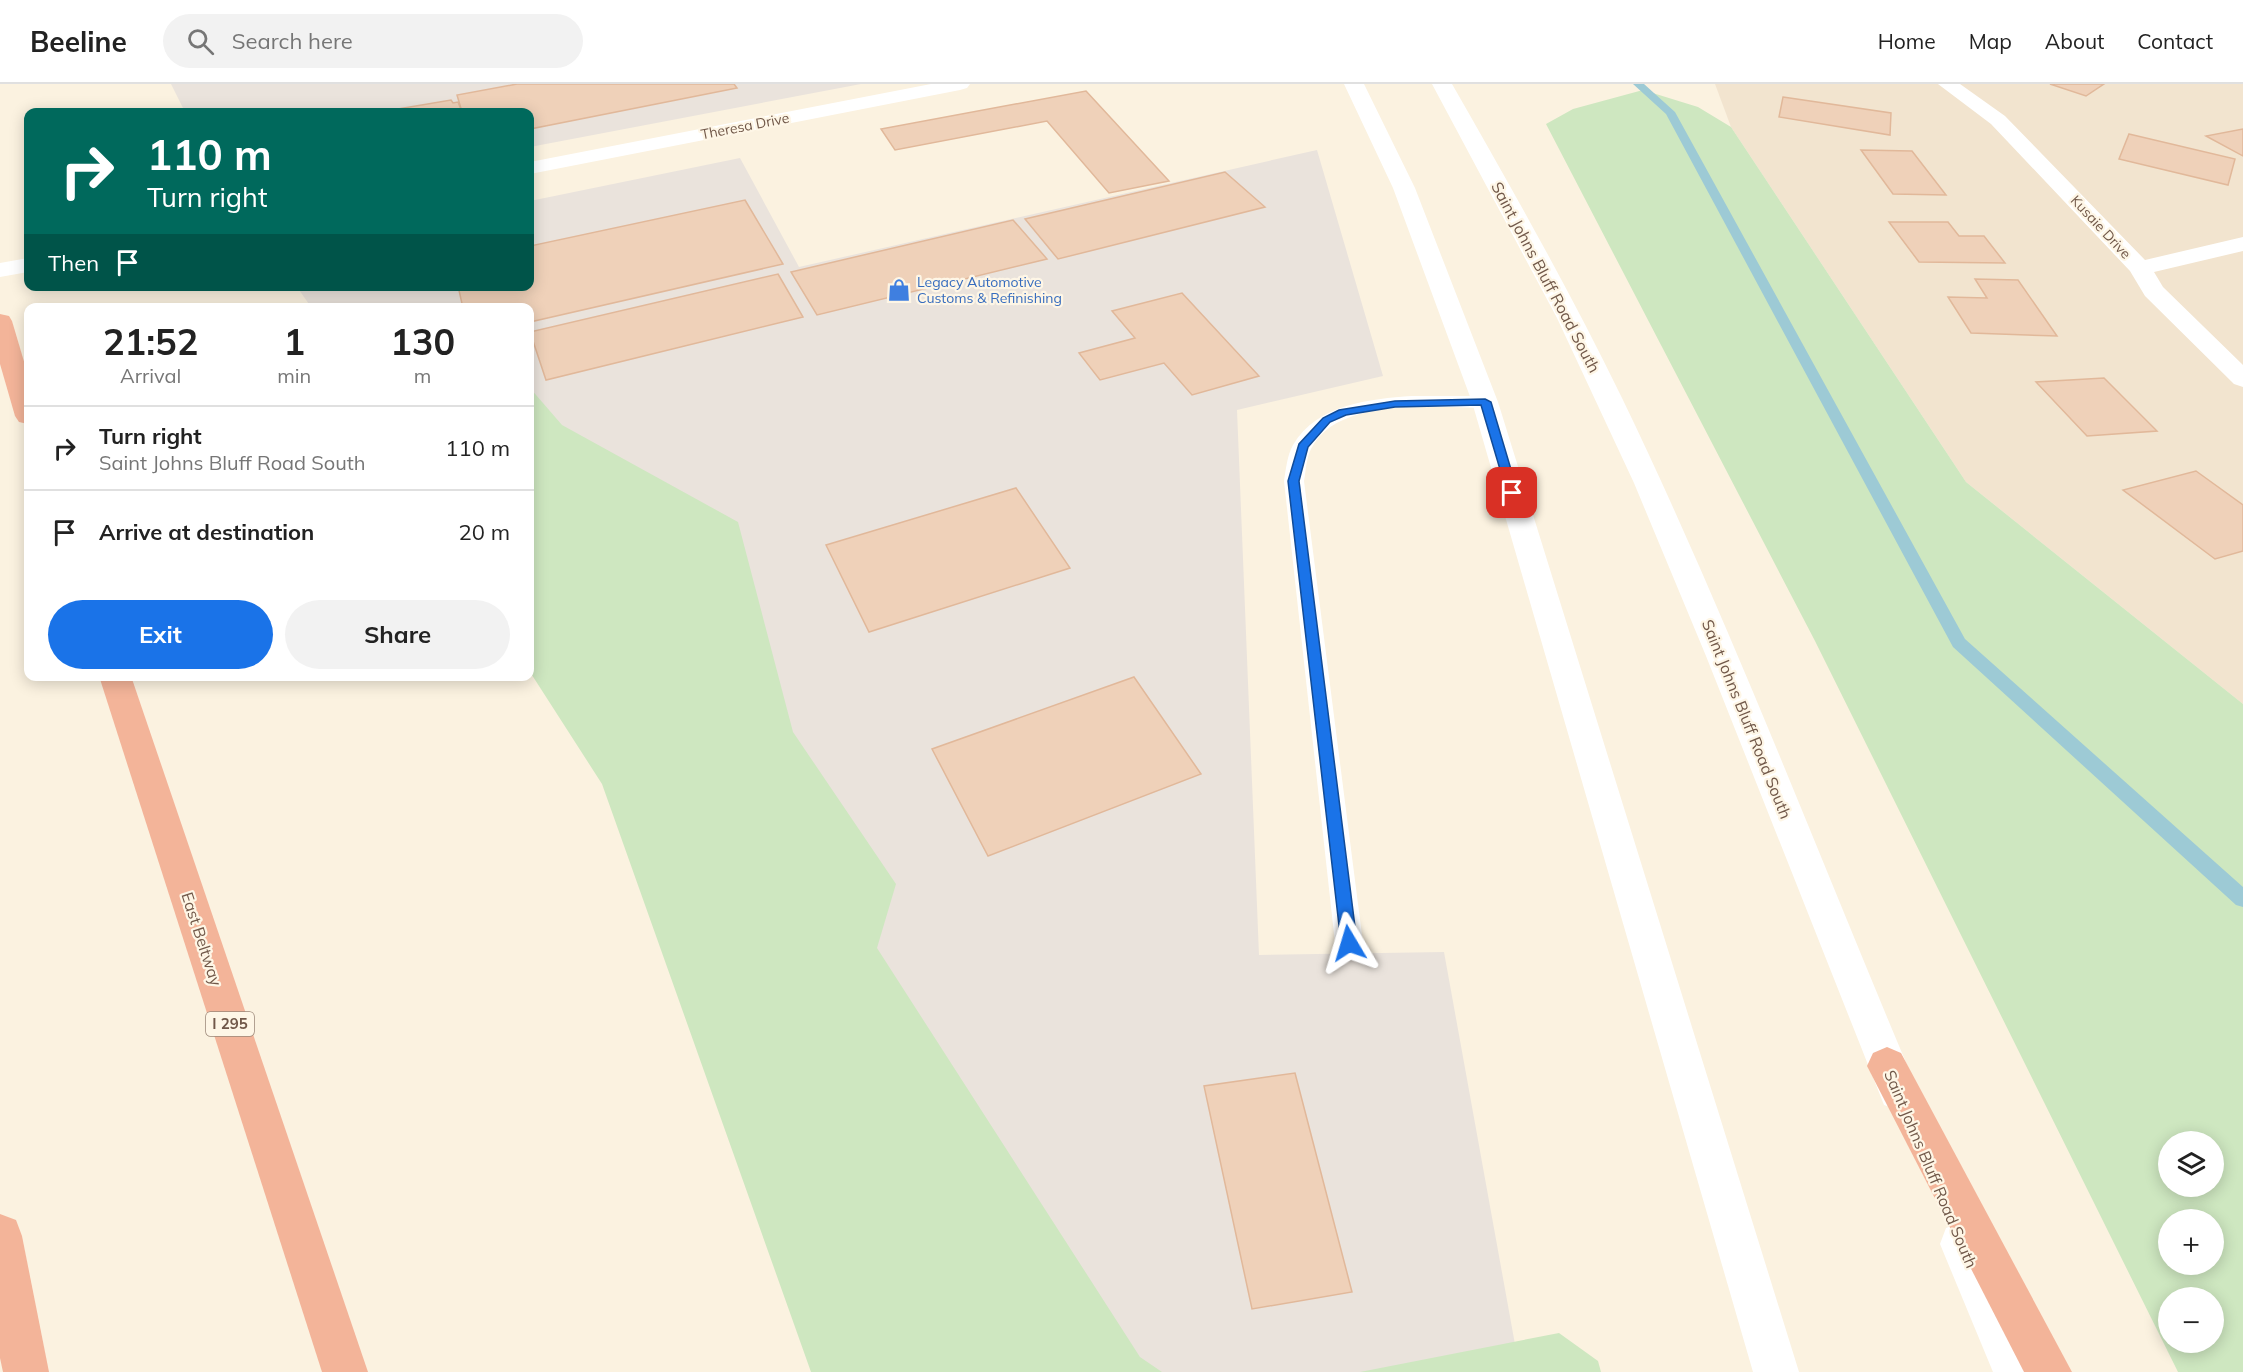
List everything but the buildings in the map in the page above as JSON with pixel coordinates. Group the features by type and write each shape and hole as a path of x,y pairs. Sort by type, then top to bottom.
{"highway":[{"path":"0,321 24,403"},
{"name":"East Beltway","path":"117,681 345,1372"},
{"path":"1887,1066 2049,1372"},
{"path":"0,1236 26,1372"}],"main road":[{"name":"Theresa Drive","path":"534,167 960,84"},
{"path":"1354,84 1404,188 1485,402 1776,1372"},
{"name":"Saint Johns Bluff Road South","path":"1442,84 1547,273 1609,398 1708,620 1887,1066 2016,1372"},
{"name":"Kusaie Drive","path":"1948,84 1998,120 2140,268 2153,291 2243,380"},
{"path":"2140,268 2243,244"},
{"path":"0,270 24,266"}],"lane":[{"path":"1349,943 1294,481 1298,461 1303,446 1313,433 1327,420 1343,412 1384,405 1485,402"}],"shaded area":[{"path":"171,84 861,84 534,146 534,108 183,108"},
{"path":"1715,84 2243,84 2243,704 1966,482 1731,127"},
{"path":"1317,150 1383,376 1237,410 1259,955 1444,952 1520,1372 1021,1372 534,641 534,303 308,303 300,291 534,291 534,200 740,158 799,267"}],"green space":[{"path":"1643,90 1698,107 1731,127 1966,482 2243,704 2243,1372 2178,1372 2169,1353 2224,1353 2224,1287 2158,1287 2158,1332 1815,641 1546,124 1573,109"},
{"path":"534,393 562,425 738,522 793,732 896,884 877,948 1140,1357 1162,1372 811,1372 602,784 534,678"},
{"path":"1559,1333 1598,1361 1601,1372 1360,1372"}],"waterway":[{"path":"1638,84 1670,112 1959,643 2243,899"}],"place":[{"name":"Legacy Automotive Customs & Refinishing","path":"899,290"}],"route":[{"path":"1349,943 1294,481 1303,446 1327,420 1343,412 1373,406 1416,402 1485,402 1512,493"}]}
